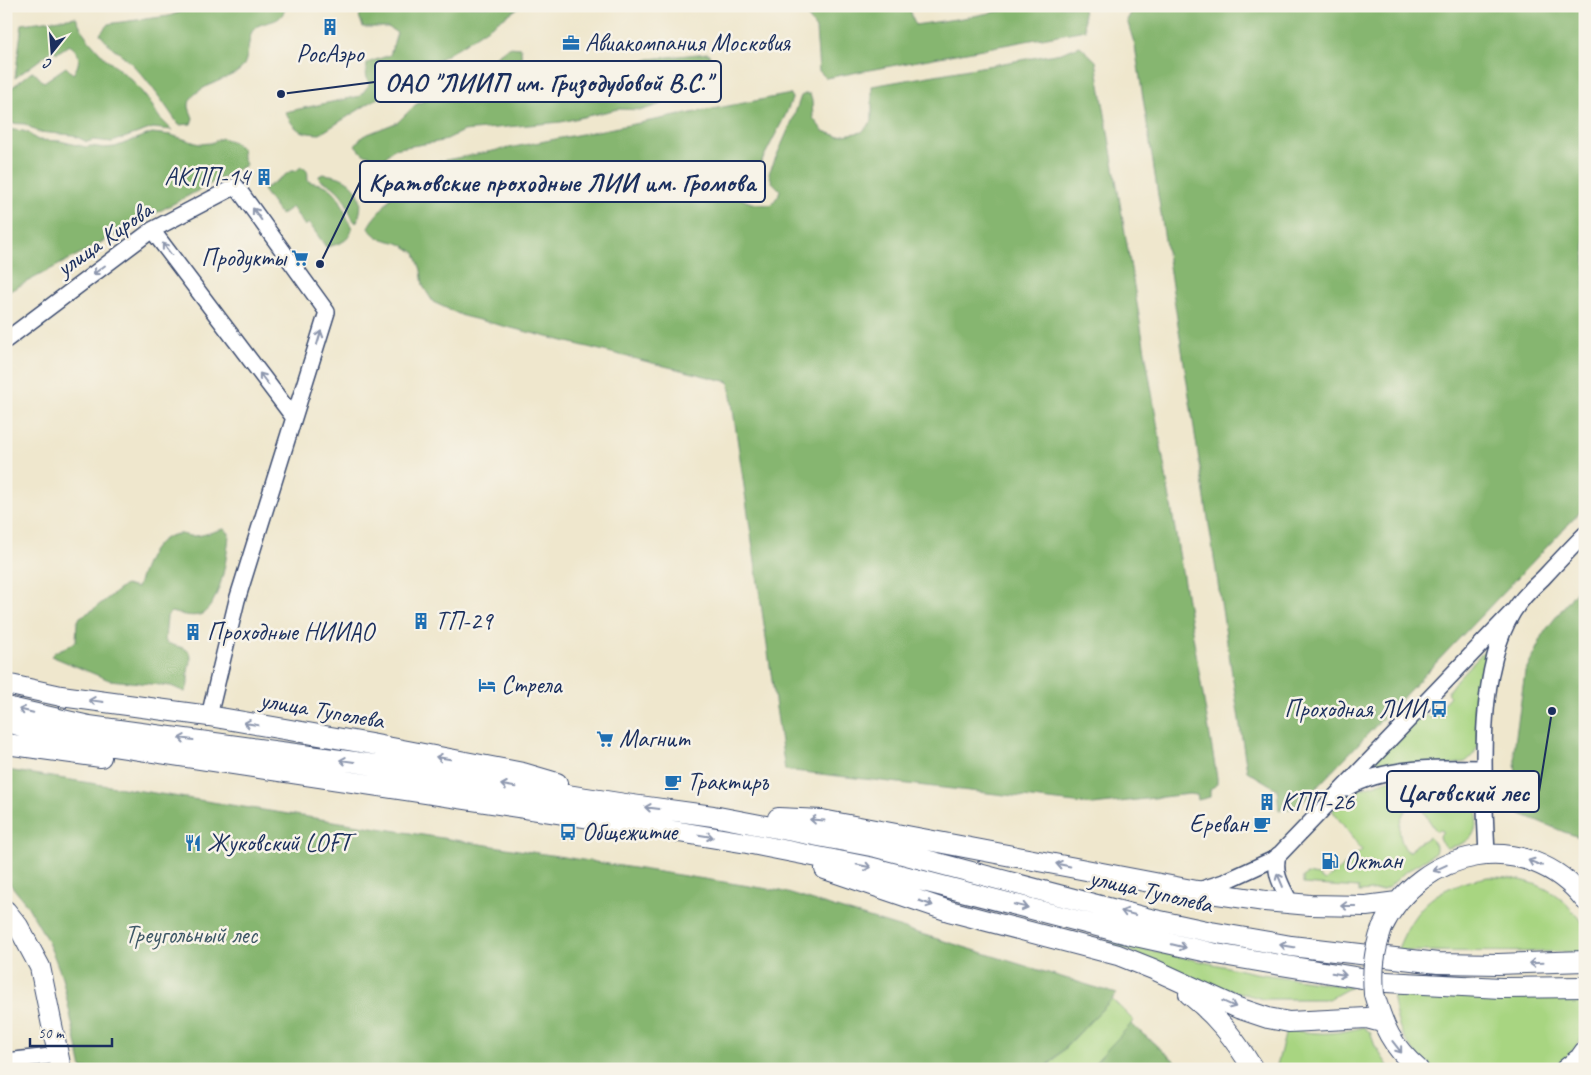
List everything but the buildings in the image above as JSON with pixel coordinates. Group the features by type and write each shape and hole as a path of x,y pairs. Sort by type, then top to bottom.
{"main road":[{"name":"улица Туполева","path":"6,684 61,696 209,716 523,773 624,814"},
{"name":"улица Туполева","path":"6,707 89,726 355,762 624,814 747,843 868,867 1140,937 1218,954 1386,982 1501,988 1585,987"},
{"name":"улица Туполева","path":"6,722 87,742 624,814"},
{"name":"улица Туполева","path":"6,744 507,818 624,814 822,820 1197,891 1292,904 1366,906 1397,902"},
{"name":"улица Туполева","path":"713,816 876,847 1146,918 1291,946 1438,963 1498,964 1585,961"},
{"name":"улица Туполева","path":"747,843 949,911 1118,955 1153,969"},
{"path":"1418,1069 1406,1058 1392,1040 1382,1022 1374,994 1372,972 1375,950 1382,928 1397,902 1412,886 1430,872 1450,863 1487,855 1526,860 1552,871 1582,892"},
{"path":"6,911 18,926 40,967 60,1062"},
{"path":"1153,969 1238,1008 1268,1018 1289,1022 1367,1018 1382,1022"},
{"path":"1153,969 1210,1010 1238,1043 1253,1069"},
{"path":"1566,1069 1580,1058 1585,1051"},
{"path":"1574,1069 1585,1064"}],"street":[{"name":"улица Кирова","path":"6,340 152,230 236,186 327,312 294,418"},
{"path":"152,230 294,418 237,600 209,716"},
{"path":"1197,891 1276,858 1585,534"},
{"path":"1487,855 1484,768 1487,696 1501,635 1513,611"},
{"path":"1333,797 1350,786 1396,773 1450,767 1484,768"},
{"path":"1278,855 1277,875 1292,904"},
{"path":"6,1061 60,1062"}],"green space":[{"path":"210,6 286,6 278,19 256,27 253,30 246,60 240,70 209,85 194,95 190,100 189,107 193,118 191,124 179,125 138,70 100,34 108,24 169,16 192,8"},
{"path":"367,6 521,6 320,134 307,133 298,129 285,112 360,96 369,85 366,74 367,63 390,55 397,33 388,27 363,27 359,16"},
{"path":"800,6 909,6 915,25 1025,6 1083,6 1085,30 826,78 819,71 816,29"},
{"path":"1135,6 1585,6 1585,507 1297,808 1279,810 1277,789 1247,771 1135,46 1127,20"},
{"path":"76,17 89,40 105,58 132,80 150,102 159,117 172,130 153,128 112,142 94,140 87,142 73,135 38,132 25,124 6,123 6,92 32,72 44,82 66,67 73,74 78,62 78,54 69,45 57,53 53,50 15,78 22,24"},
{"path":"1080,46 1096,61 1217,784 1210,790 1210,797 1198,800 1197,795 1189,794 1093,805 785,770 729,382 463,316 433,302 423,286 421,270 415,253 400,244 377,237 368,227 391,197 404,168 791,94 792,99 785,116 755,174 741,183 734,192 746,201 755,204 771,205 780,190 772,182 769,173 801,96 810,94 813,118 823,131 838,136 862,132 872,121 872,86 1061,53"},
{"path":"509,47 521,48 522,70 533,76 543,70 591,70 600,63 621,78 627,68 649,59 708,53 719,73 714,95 689,95 643,110 618,109 561,122 463,131 443,141 393,149 385,158 363,154 355,145 363,136 398,122 415,105 449,89"},
{"path":"6,129 29,133 38,140 60,141 86,147 104,148 115,147 152,133 171,135 199,144 211,143 222,138 234,142 242,149 246,165 6,293"},
{"path":"301,167 307,171 308,181 328,187 340,200 352,228 351,233 343,242 326,247 309,223 305,226 292,207 281,215 263,190 291,171 296,171"},
{"path":"323,174 333,175 346,180 356,190 361,202 361,209 356,223 339,193 329,184 320,180 319,176"},
{"path":"224,529 229,533 225,565 219,589 209,608 202,614 195,616 171,612 167,616 165,641 188,650 191,657 188,685 185,692 171,686 109,680 51,656 56,651 76,641 77,623 80,617 125,585 137,588 150,555 162,541 169,536 178,534 197,536"},
{"path":"1585,580 1585,839 1519,813 1514,750 1525,672 1545,631"},
{"path":"1492,643 1484,670 1477,706 1477,747 1471,757 1465,762 1354,781 1423,713 1430,718 1450,696 1447,693 1457,679"},
{"name":"Треугольный лес","path":"7,770 781,891 1117,994 1044,1069 82,1069 62,977 54,956 27,905 6,879"},
{"path":"1457,773 1472,783 1475,788 1478,805 1476,826 1472,836 1467,841 1447,848 1439,838 1442,831 1436,831 1417,802 1403,814 1400,824 1400,836 1407,851 1411,851 1415,845 1429,837 1434,842 1436,850 1435,853 1404,873 1389,887 1383,890 1359,892 1359,888 1303,884 1303,877 1307,874 1318,876 1325,881 1362,850 1334,813 1333,809 1338,800 1361,789 1391,779 1406,776"},
{"path":"1488,877 1523,881 1544,888 1554,894 1575,913 1584,925 1586,935 1585,952 1397,951 1412,920 1430,899 1455,886"},
{"path":"1107,941 1255,973 1351,987 1329,999 1263,999 1205,983 1170,970"},
{"path":"1392,993 1585,994 1585,1030 1575,1049 1553,1069 1434,1069 1415,1053 1404,1036 1396,1017"},
{"path":"1112,999 1134,1021 1131,1024 1184,1069 1045,1069"},
{"path":"1131,1024 1184,1069 1089,1069"},
{"path":"1363,1027 1370,1032 1375,1046 1390,1069 1276,1069 1286,1031 1329,1033"}],"place":[{"name":"РосАэро","path":"330,27"},
{"name":"Авиакомпания Московия","path":"571,43"},
{"name":"ОАО \"ЛИИП им. Гризодубовой В.С.\"","path":"281,94"},
{"name":"АКПП-14","path":"264,177"},
{"name":"Продукты","path":"300,258"},
{"name":"Кратовские проходные ЛИИ им. Громова","path":"320,264"},
{"name":"ТП-29","path":"421,621"},
{"name":"Проходные НИИАО","path":"193,632"},
{"name":"Стрела","path":"487,685"},
{"name":"Проходная ЛИИ","path":"1439,709"},
{"name":"Цаговский лес","path":"1552,711"},
{"name":"Магнит","path":"605,739"},
{"name":"Трактиръ","path":"673,782"},
{"name":"КПП-26","path":"1267,802"},
{"name":"Ереван","path":"1262,824"},
{"name":"Общежитие","path":"568,832"},
{"name":"Жуковский LOFT","path":"193,843"},
{"name":"Октан","path":"1330,861"}]}
